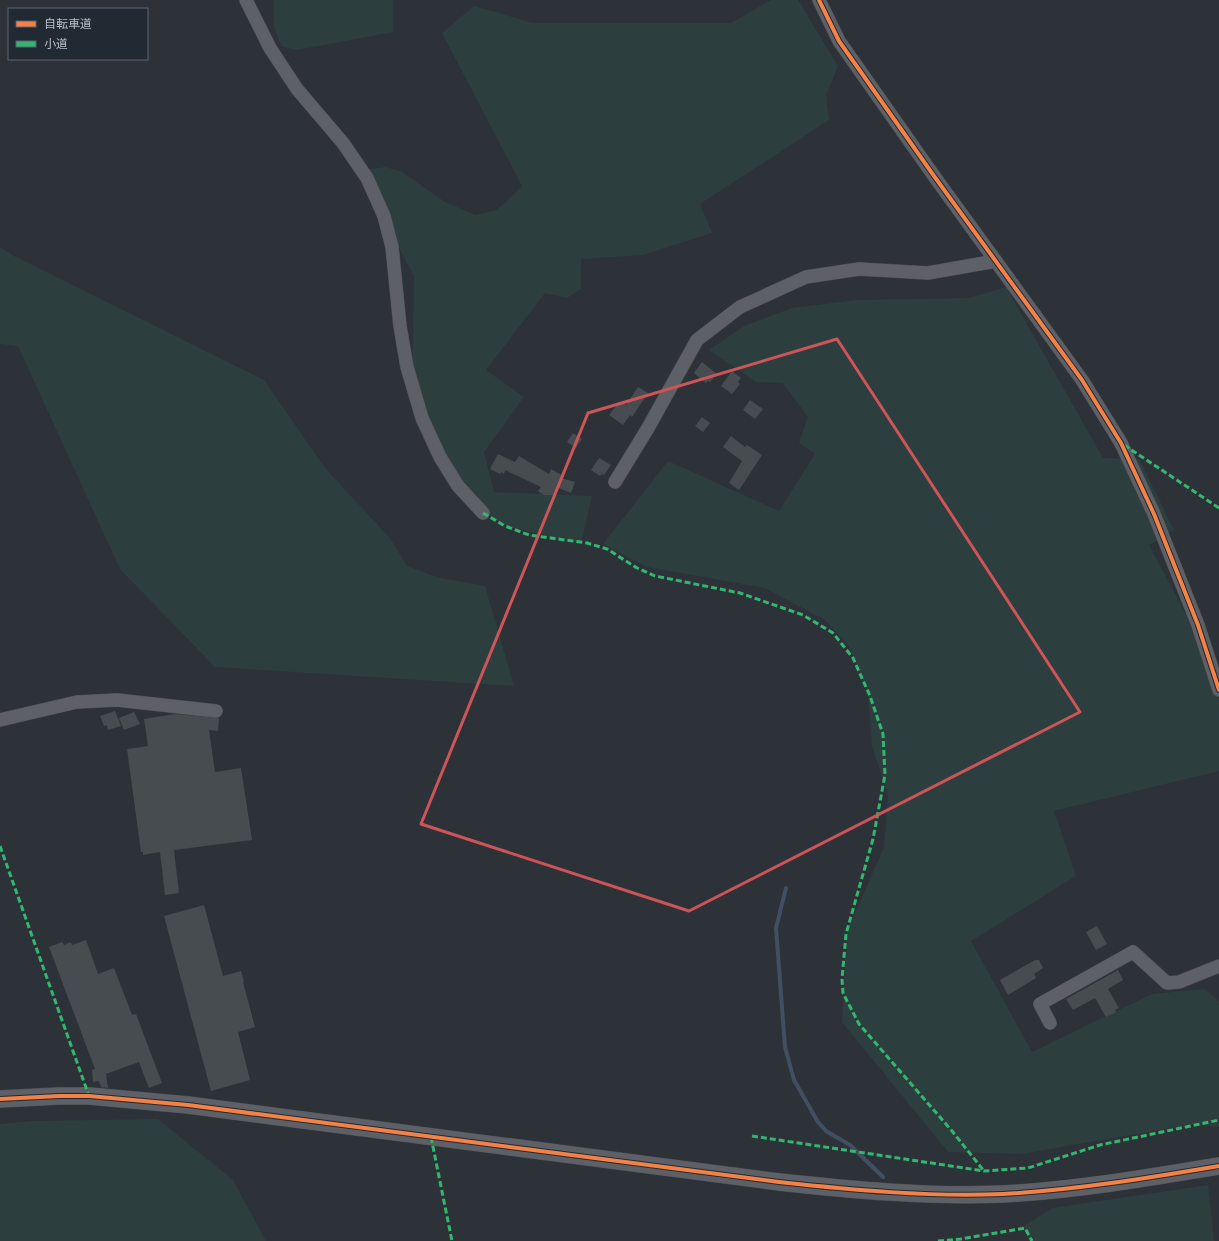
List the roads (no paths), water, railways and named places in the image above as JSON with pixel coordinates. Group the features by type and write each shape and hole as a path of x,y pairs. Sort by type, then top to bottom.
{"street":[{"path":"246,0 270,48 298,90 343,143 367,178 384,216 392,247 400,326 407,367 422,418 440,457 458,486 483,513"},
{"path":"819,0 839,41 934,176 1082,380 1121,443 1157,522 1198,625 1219,690"},
{"path":"614,482 648,428 697,340 740,307 806,277 859,268 928,273 996,261"},
{"path":"0,720 77,702 117,700 216,711"},
{"path":"1050,1023 1040,1004 1133,952 1167,984 1179,982 1219,966"},
{"path":"0,1099 89,1096 188,1105 779,1182 857,1190 941,1194 1002,1194 1113,1183 1219,1166"}],"waterway":[{"path":"786,888 776,928 785,1047 794,1080 818,1122 826,1131 850,1145 883,1177"}]}
